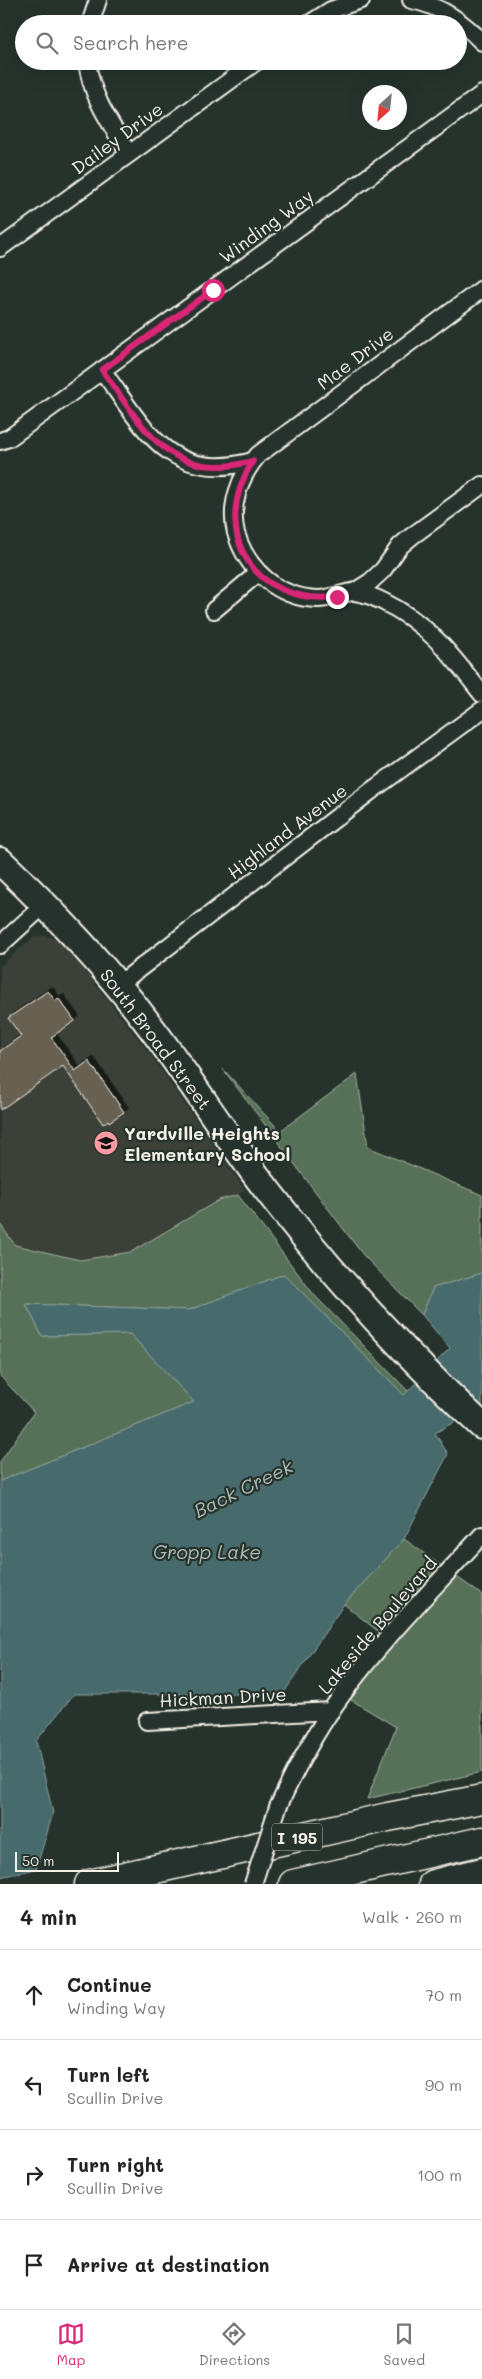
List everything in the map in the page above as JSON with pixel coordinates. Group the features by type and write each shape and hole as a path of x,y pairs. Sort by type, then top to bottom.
{"highway":[{"name":"I 195","path":"89,1884 388,1817 482,1799"},
{"path":"292,1884 482,1841"},
{"path":"433,1884 482,1872"},
{"path":"453,1884 482,1879"}],"main road":[{"name":"South Broad Street","path":"0,861 45,904 118,986 176,1061 271,1195 329,1266 414,1358 482,1426"}],"street":[{"path":"93,15 98,0"},
{"path":"323,15 331,10 361,0"},
{"path":"411,0 450,15"},
{"path":"467,28 482,42"},
{"path":"88,70 96,98 129,154"},
{"name":"Dailey Drive","path":"0,248 245,70"},
{"name":"Winding Way","path":"0,442 9,438 482,94"},
{"name":"Mae Drive","path":"253,461 482,288"},
{"path":"102,370 150,436 166,450 199,465 226,467 253,461"},
{"path":"253,461 243,477 234,510 235,528 240,545 248,561 258,573 285,592 319,599 337,597 354,592 370,582 383,570 400,546 482,485"},
{"path":"214,610 258,573"},
{"path":"354,592 381,600 420,624 440,641 482,694"},
{"name":"Highland Avenue","path":"118,986 371,791 482,710"},
{"path":"0,945 45,904"},
{"name":"Lakeside Boulevard","path":"253,1884 278,1807 295,1771 330,1711 364,1666 482,1535"},
{"name":"Hickman Drive","path":"147,1722 330,1711"}],"shaded area":[{"name":"Yardville Heights Elementary School","path":"42,935 60,940 96,985 147,1050 245,1190 238,1195 219,1200 131,1252 80,1260 15,1245 0,1224 0,966 34,937"}],"green space":[{"path":"223,1069 280,1131 357,1074 368,1147 482,1195 482,1273 433,1288 422,1315 363,1255"},
{"path":"238,1195 315,1296 408,1391 404,1395 284,1274 189,1310 26,1304 42,1336 130,1334 194,1402 0,1481 0,1462 34,1412 0,1376 0,1224 15,1245 80,1260 131,1252 219,1200"},
{"path":"404,1539 482,1595 482,1772 367,1799 396,1727 338,1692 385,1637 344,1604"}],"water":[{"name":"Gropp Lake","path":"482,1273 482,1406 435,1433 448,1454 404,1539 344,1604 283,1694 74,1694 36,1741 53,1813 36,1869 0,1877 0,1481 194,1402 130,1334 42,1336 26,1304 189,1310 284,1274 404,1395 450,1348 422,1315 433,1288"}],"building":[{"path":"48,991 55,1001 59,999 75,1021 51,1037 75,1071 89,1061 124,1112 109,1122 108,1120 103,1124 63,1066 0,1110 0,1051 21,1036 8,1018"}],"place":[{"name":"Yardville Heights Elementary School","path":"106,1143"}],"route":[{"path":"213,290 102,370 150,436 166,450 199,465 235,466 253,461 243,477 234,510 235,528 240,545 248,561 270,584 285,592 319,599 337,597"}],"water label":[{"name":"Back Creek","path":"243,1488"}]}
